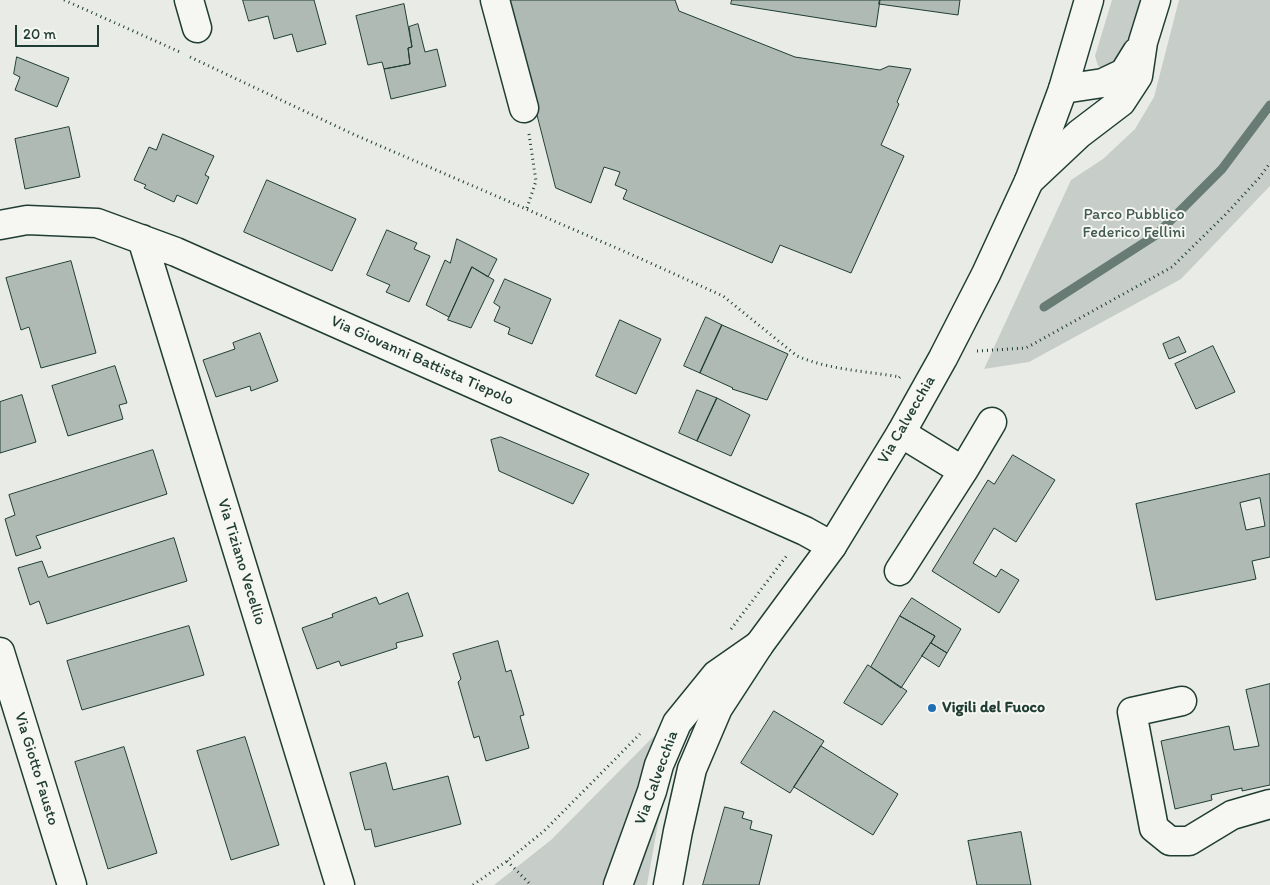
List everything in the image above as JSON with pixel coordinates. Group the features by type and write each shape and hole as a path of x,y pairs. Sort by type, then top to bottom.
{"street":[{"path":"189,0 197,28"},
{"path":"495,0 524,108"},
{"name":"Via Calvecchia","path":"668,885 692,769 718,708 759,645 832,546 901,433 943,358 986,274 1029,180 1063,89 1089,0"},
{"name":"Via Calvecchia","path":"1029,180 1079,134 1121,102 1138,76 1144,42 1156,0"},
{"path":"1063,89 1103,83 1124,73 1144,42"},
{"name":"Via Giovanni Battista Tiepolo","path":"0,225 27,220 97,223 142,239 194,260 787,523 832,546"},
{"name":"Via Tiziano Vecellio","path":"142,239 340,885"},
{"path":"899,571 992,422"},
{"path":"901,433 963,471"},
{"name":"Via Calvecchia","path":"618,885 652,791 659,765 677,723 716,675 759,645"},
{"name":"Via Giotto Fausto","path":"0,652 72,885"},
{"path":"1182,701 1132,712 1154,828 1170,841 1189,841 1232,815 1270,804"}],"path":[{"path":"64,0 356,135 527,208 723,296 797,356 810,361 850,370 900,377"},
{"path":"524,108 536,181 527,208"},
{"path":"974,352 1026,348 1172,268 1226,214 1270,163"},
{"path":"507,861 532,885"}],"green space":[{"path":"1112,0 1140,0 1126,53 1107,70 1098,66 1095,56"},
{"name":"Parco Pubblico Federico Fellini","path":"1179,0 1270,0 1270,186 1181,279 1029,362 984,369 1071,180 1103,159 1135,129 1154,97"},
{"path":"655,735 602,885 494,885 551,840"},
{"path":"660,812 647,885 631,885"}],"building":[{"path":"243,0 314,0 326,44 297,52 292,34 274,39 268,16 249,21"},
{"path":"508,0 675,0 679,11 795,57 880,70 889,66 911,69 897,102 899,104 881,145 904,156 851,273 780,245 772,263 623,199 627,190 615,185 620,172 604,167 591,203 556,188"},
{"path":"732,0 880,0 876,27 731,4"},
{"path":"880,0 960,0 958,15 879,4"},
{"path":"404,4 412,47 408,48 410,64 384,69 382,62 368,65 356,16"},
{"path":"418,24 425,52 437,49 446,86 391,99 384,69 410,64 408,48 412,47 409,27"},
{"path":"17,57 69,78 57,107 15,90 20,77 14,74"},
{"path":"69,127 80,177 25,189 15,139"},
{"path":"163,134 214,156 205,175 209,177 197,204 177,195 174,202 144,188 146,185 134,180 149,147 156,150"},
{"path":"267,180 356,219 332,271 244,232"},
{"path":"387,230 417,243 414,249 430,256 409,302 386,292 390,285 367,275"},
{"path":"457,239 497,259 488,277 472,267 449,317 426,305 445,260 450,263"},
{"path":"71,261 96,353 41,368 29,327 21,330 6,278"},
{"path":"472,267 494,280 471,328 448,320"},
{"path":"505,279 551,299 532,344 508,334 510,328 494,321 500,307 494,303"},
{"path":"706,317 722,325 700,373 684,366"},
{"path":"620,320 661,339 636,394 596,376"},
{"path":"722,325 788,354 767,400 732,389 700,373"},
{"path":"260,333 278,381 251,391 250,386 216,397 203,360 235,349 233,343"},
{"path":"1179,337 1186,352 1169,359 1163,344"},
{"path":"1213,346 1235,392 1196,409 1175,364"},
{"path":"115,366 127,403 119,405 123,419 68,436 52,386"},
{"path":"697,390 717,398 697,441 679,433"},
{"path":"22,395 36,442 0,453 0,402"},
{"path":"717,398 750,415 731,456 697,441"},
{"path":"501,437 589,474 573,504 499,471 491,440"},
{"path":"153,450 167,494 36,536 41,548 16,556 5,519 15,515 9,495"},
{"path":"1013,455 1055,480 1016,542 994,528 973,563 996,577 1001,569 1019,580 999,613 932,571 988,480 994,484"},
{"path":"1270,474 1270,557 1252,561 1256,579 1156,600 1136,504","holes":["1260,498 1265,526 1246,530 1240,503"]},
{"path":"174,538 187,581 47,624 39,601 30,605 18,568 42,561 48,577"},
{"path":"408,593 423,636 396,643 397,648 341,666 339,661 317,669 302,628 333,617 332,614 376,597 379,604"},
{"path":"912,598 961,629 947,653 931,643 935,636 900,616"},
{"path":"900,616 935,636 901,688 871,667"},
{"path":"189,626 204,675 82,710 67,661"},
{"path":"498,641 506,672 511,670 524,715 520,716 529,748 486,761 479,736 474,738 458,682 461,679 453,654"},
{"path":"931,643 947,653 939,667 922,656"},
{"path":"868,665 907,691 882,725 844,703"},
{"path":"1270,684 1270,785 1242,791 1242,788 1211,795 1212,800 1175,809 1161,741 1229,726 1234,750 1259,746 1246,690"},
{"path":"774,711 824,741 790,793 741,763"},
{"path":"245,737 279,845 231,860 197,751"},
{"path":"821,746 898,794 873,835 794,787"},
{"path":"124,747 157,853 108,869 75,762"},
{"path":"386,763 393,790 448,776 461,824 375,847 371,829 365,830 350,773"},
{"path":"725,807 744,812 742,818 752,821 750,829 772,835 759,885 703,885"},
{"path":"1021,832 1031,885 977,885 968,841"}],"waterway":[{"path":"1044,307 1156,235 1222,169 1270,105"}],"place":[{"name":"Vigili del Fuoco","path":"932,708"}]}
